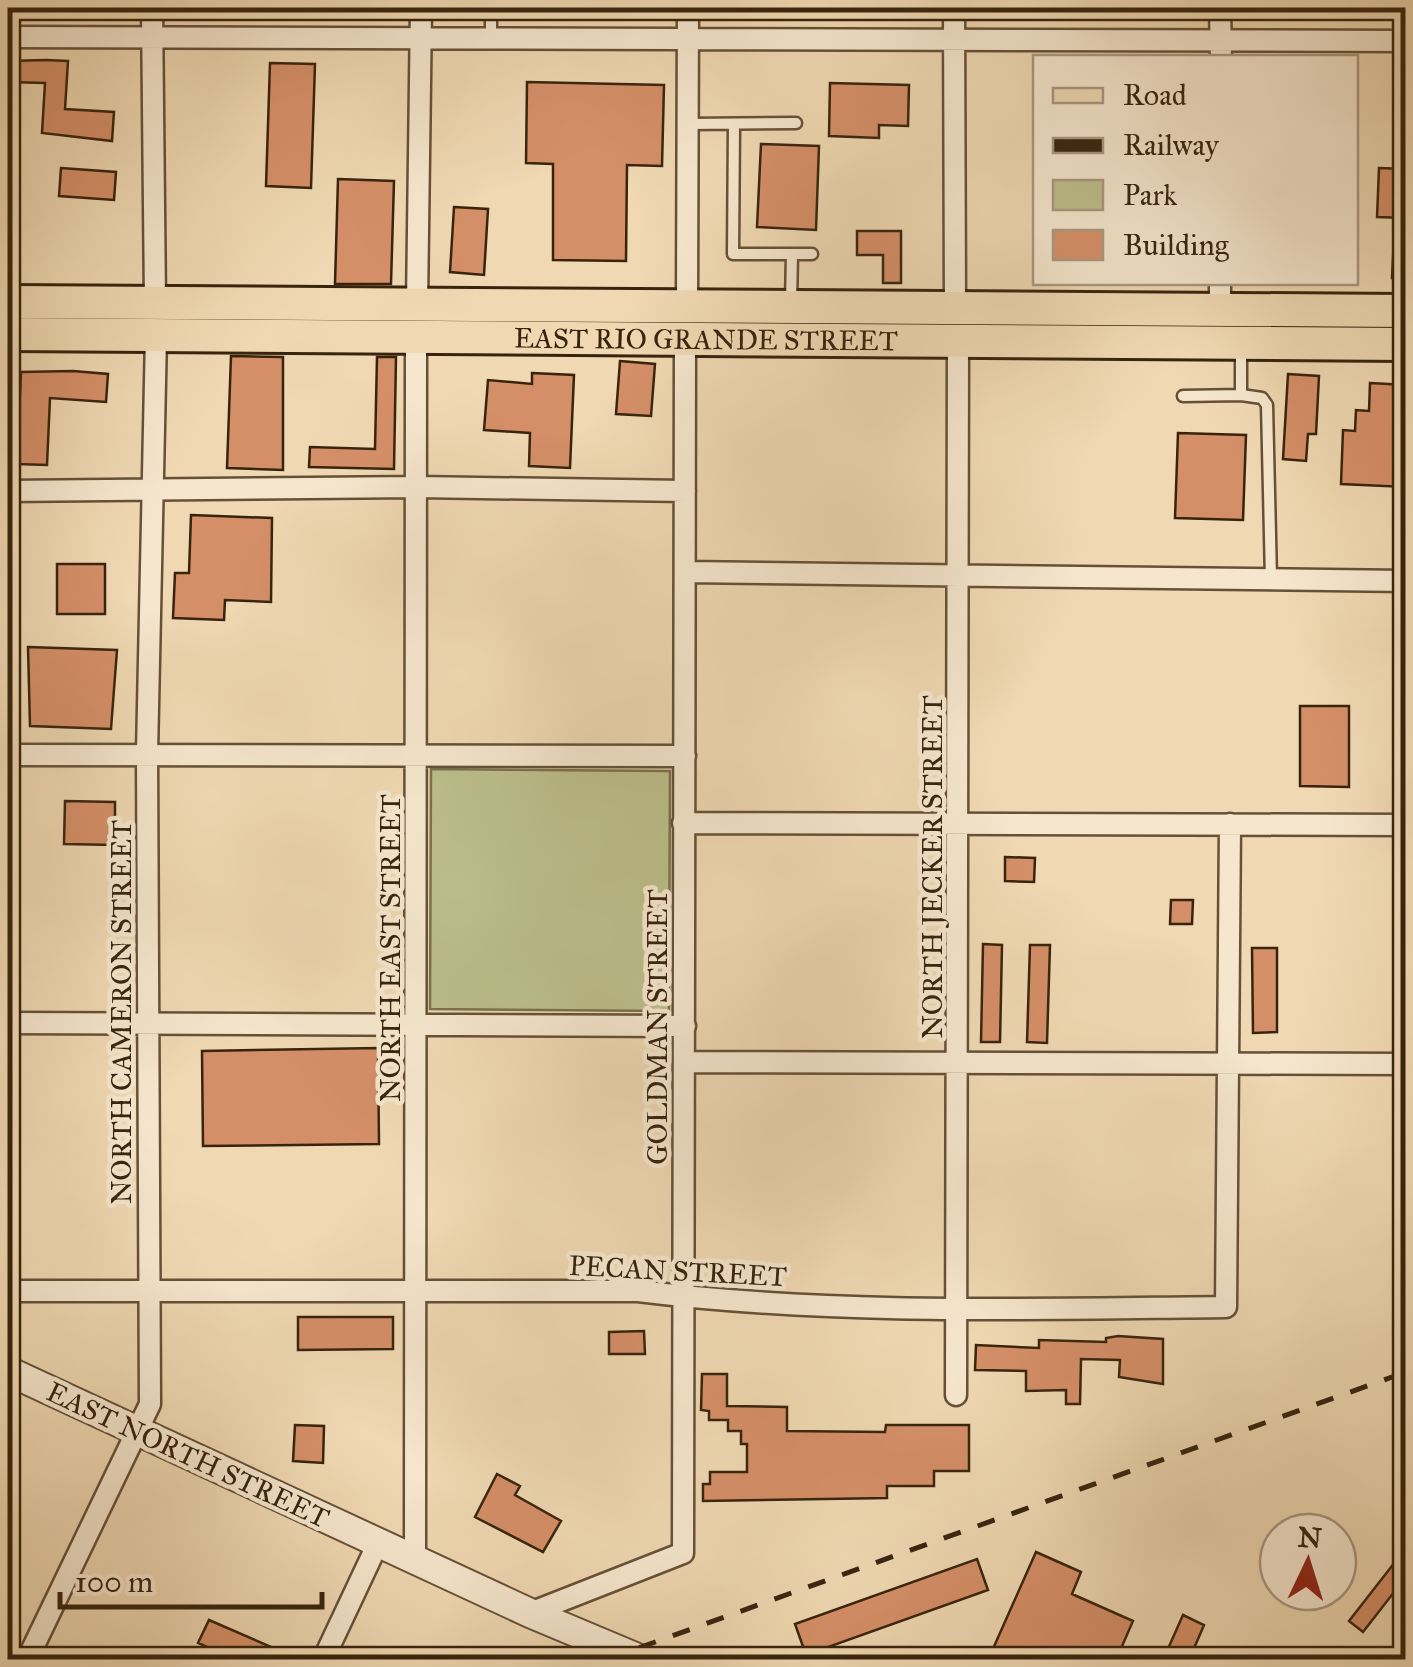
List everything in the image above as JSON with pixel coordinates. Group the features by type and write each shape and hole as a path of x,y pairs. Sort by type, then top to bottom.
{"main road":[{"name":"EAST RIO GRANDE STREET","path":"8,334 156,319 957,323 1220,296 1406,311"},
{"name":"EAST RIO GRANDE STREET","path":"8,302 156,319"},
{"name":"EAST RIO GRANDE STREET","path":"416,320 609,336 625,323 676,318 686,321 776,306 1241,342 1406,344"}],"street":[{"name":"NORTH CAMERON STREET","path":"26,1660 150,1404 147,752 156,319 152,8"},
{"name":"NORTH EAST STREET","path":"415,1560 416,320 421,8"},
{"name":"GOLDMAN STREET","path":"530,1613 683,1553 687,1297 683,822 688,8"},
{"name":"NORTH JECKER STREET","path":"954,8 960,576 956,1395"},
{"path":"1220,8 1221,50"},
{"path":"8,37 954,40 1221,50 1406,41"},
{"path":"8,491 418,487 685,491"},
{"path":"685,572 1406,582"},
{"path":"8,755 147,752 685,756"},
{"path":"683,822 1406,825"},
{"path":"1228,1063 1230,824"},
{"path":"8,1023 685,1026"},
{"path":"685,1062 1406,1064"},
{"name":"PECAN STREET","path":"8,1292 638,1291 709,1302 958,1310 1226,1306 1228,1063"},
{"name":"EAST NORTH STREET","path":"8,1372 530,1613 642,1660"},
{"path":"323,1660 378,1543"}],"lane":[{"path":"491,8 491,40"},
{"path":"688,124 796,124"},
{"path":"734,124 733,254 812,254"},
{"path":"776,306 792,254"},
{"path":"1241,342 1241,394"},
{"path":"1182,396 1241,394 1262,398 1266,405 1270,580"}],"green space":[{"path":"431,769 670,771 669,1011 430,1009"}],"building":[{"path":"8,61 68,61 65,109 114,112 112,141 42,133 45,83 8,82"},
{"path":"270,63 315,64 311,188 266,186"},
{"path":"527,82 664,85 662,166 627,165 626,261 553,260 553,164 526,163"},
{"path":"830,83 909,85 908,126 879,125 879,138 829,136"},
{"path":"761,144 819,146 816,230 757,227"},
{"path":"61,168 116,172 114,200 59,196"},
{"path":"1379,168 1406,169 1406,218 1377,217"},
{"path":"338,179 394,181 391,284 335,284"},
{"path":"454,207 488,209 484,275 450,272"},
{"path":"857,231 901,231 901,283 883,283 883,255 857,255"},
{"path":"1394,239 1406,239 1406,279 1392,278"},
{"path":"231,356 283,357 283,470 227,468"},
{"path":"377,357 396,357 394,469 309,467 310,447 375,449"},
{"path":"620,361 655,364 651,416 616,414"},
{"path":"21,372 108,374 106,402 50,398 47,465 17,464"},
{"path":"532,373 574,375 570,468 529,466 530,433 484,430 488,380 532,384"},
{"path":"1288,374 1319,376 1316,434 1308,434 1306,461 1283,459"},
{"path":"1370,383 1406,385 1406,487 1341,484 1343,430 1355,431 1356,410 1369,411"},
{"path":"1178,433 1246,435 1243,520 1175,518"},
{"path":"191,515 272,518 271,602 225,600 224,620 173,618 175,573 189,573"},
{"path":"57,564 105,564 105,614 57,614"},
{"path":"28,647 117,650 111,729 30,726"},
{"path":"1300,706 1349,706 1349,787 1300,786"},
{"path":"65,801 115,802 115,845 64,844"},
{"path":"1005,857 1035,858 1034,882 1005,881"},
{"path":"1171,900 1193,900 1192,924 1170,924"},
{"path":"983,944 1002,945 1000,1042 981,1042"},
{"path":"1030,945 1050,945 1047,1043 1027,1042"},
{"path":"1252,948 1277,948 1277,1032 1253,1033"},
{"path":"378,1048 379,1144 203,1146 202,1051"},
{"path":"298,1317 393,1317 393,1349 298,1350"},
{"path":"644,1331 645,1354 609,1354 609,1332"},
{"path":"1106,1338 1163,1339 1163,1384 1119,1377 1120,1360 1081,1359 1080,1404 1066,1404 1066,1390 1026,1391 1026,1371 975,1370 976,1345 1039,1348 1039,1340 1106,1342"},
{"path":"702,1374 727,1374 727,1406 787,1407 787,1431 885,1432 886,1425 969,1425 969,1471 934,1471 934,1486 887,1486 887,1498 703,1501 703,1484 710,1484 710,1472 747,1472 747,1444 741,1444 741,1431 728,1431 728,1420 709,1420 709,1411 701,1410"},
{"path":"295,1425 324,1426 323,1463 293,1461"},
{"path":"497,1474 520,1486 515,1495 561,1521 543,1552 475,1517"},
{"path":"1406,1548 1406,1593 1398,1587 1363,1632 1349,1621"},
{"path":"1036,1552 1081,1572 1072,1594 1133,1621 1116,1660 988,1660"},
{"path":"977,1559 988,1590 806,1655 795,1624"},
{"path":"1183,1615 1204,1625 1189,1660 1163,1660"},
{"path":"209,1620 301,1660 236,1660 198,1643"}],"railway":[{"path":"605,1660 1406,1372"}]}
